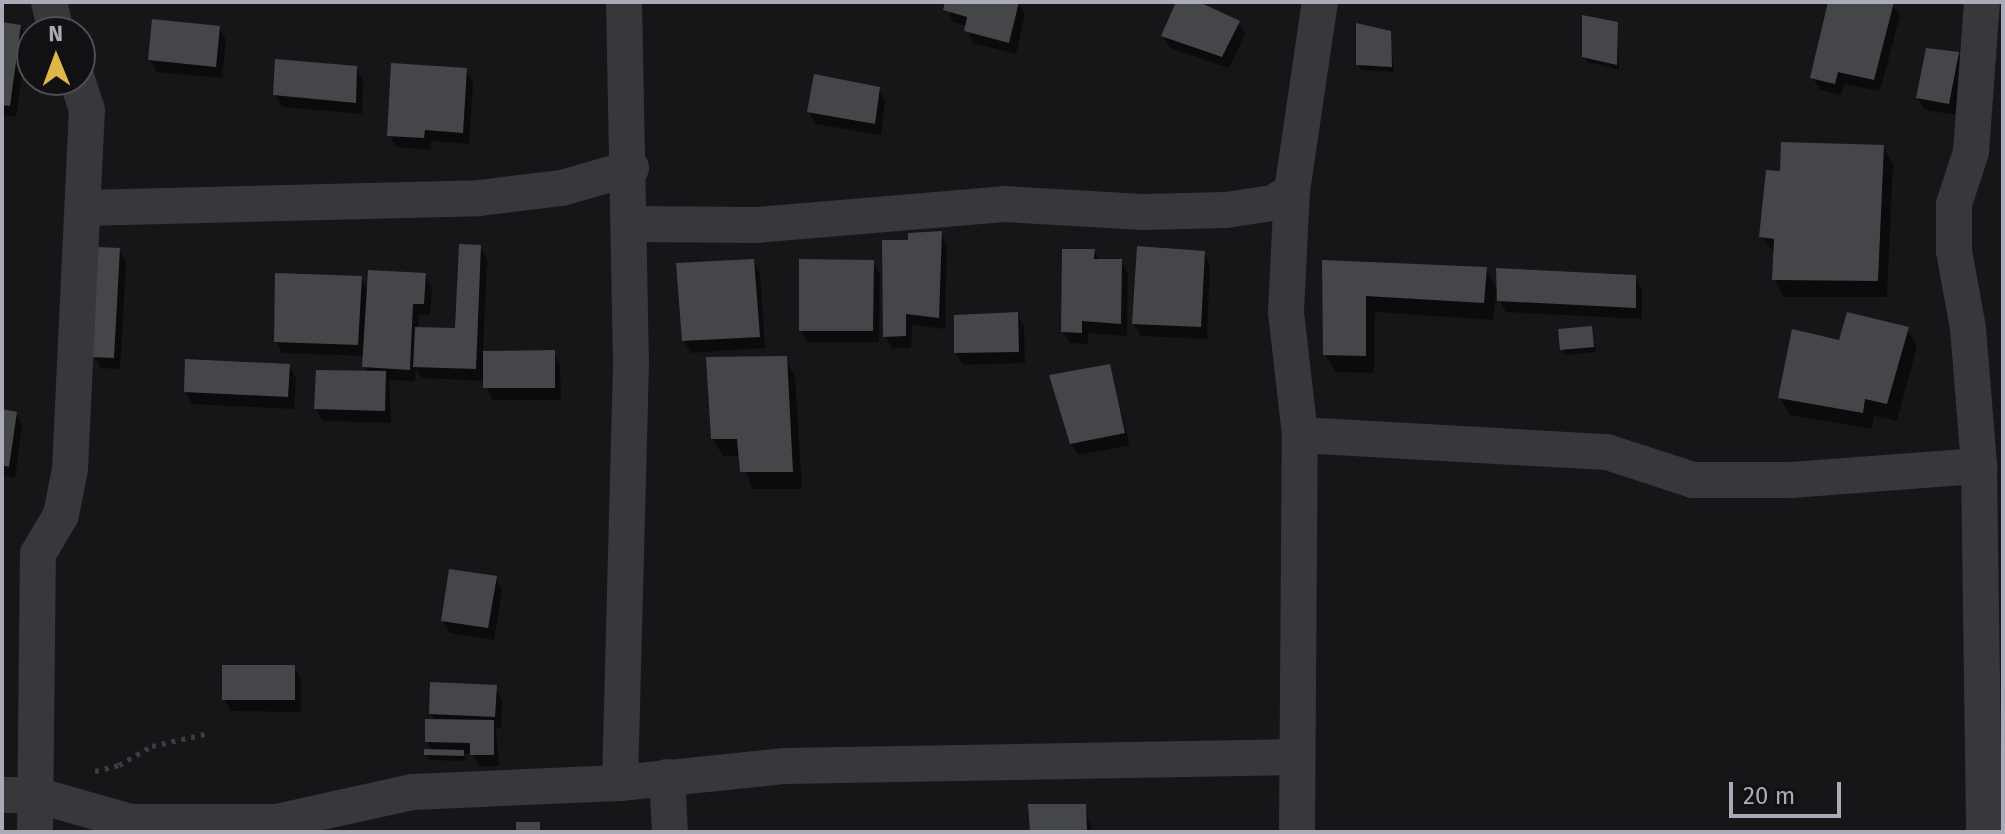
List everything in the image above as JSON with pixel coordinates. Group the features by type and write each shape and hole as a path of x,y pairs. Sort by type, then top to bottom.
{"street":[{"path":"620,783 631,224 624,2"},
{"path":"1297,832 1295,757 1300,435 1286,312 1292,191 1320,2"},
{"path":"1982,2 1971,152 1954,204 1954,251 1968,328 1979,466 1984,832"},
{"path":"35,832 24,788 38,554 61,515 70,469 87,110 82,96"},
{"path":"83,208 479,198 562,188 631,168"},
{"path":"631,224 756,225 1004,204 1143,212 1226,210 1273,203 1292,191"},
{"path":"1300,435 1607,452 1693,480 1777,480 1979,466"},
{"path":"24,788 131,822 276,822 427,790 620,783 785,766 1295,757"},
{"path":"667,777 670,832"}],"path":[{"path":"24,788 119,765 152,746 205,734"}],"building":[{"path":"945,2 1019,2 1009,43 964,31 967,17 943,10"},
{"path":"1176,2 1199,2 1240,21 1222,57 1161,36"},
{"path":"1828,2 1894,2 1874,80 1838,72 1835,84 1810,78"},
{"path":"1582,15 1618,22 1617,65 1582,57"},
{"path":"152,19 220,26 216,67 148,60"},
{"path":"2,22 16,24 16,62 10,106 2,105"},
{"path":"1356,23 1391,31 1392,67 1356,65"},
{"path":"1926,48 1959,52 1949,104 1916,98"},
{"path":"275,59 357,66 356,103 273,95"},
{"path":"391,63 467,68 463,133 425,130 424,138 387,136"},
{"path":"814,74 880,87 875,124 807,112"},
{"path":"1781,142 1884,145 1878,281 1772,280 1774,239 1759,237 1766,170 1780,171"},
{"path":"942,231 939,318 906,314 906,336 883,337 882,240 908,240 908,233"},
{"path":"459,244 481,245 476,369 413,367 415,327 455,328"},
{"path":"1137,246 1205,251 1201,327 1132,324"},
{"path":"97,247 120,248 114,358 92,357"},
{"path":"1062,249 1095,249 1094,259 1122,259 1121,324 1082,321 1082,333 1061,332"},
{"path":"754,259 760,337 682,341 676,263"},
{"path":"799,259 874,260 873,331 799,331"},
{"path":"1322,260 1487,267 1484,303 1366,296 1366,356 1323,355"},
{"path":"1496,268 1636,275 1636,308 1497,301"},
{"path":"368,270 426,273 424,304 413,304 410,370 362,367"},
{"path":"275,273 362,276 358,345 274,342"},
{"path":"1018,312 1019,352 954,353 954,315"},
{"path":"1847,312 1909,327 1887,404 1865,399 1863,413 1778,398 1792,329 1839,340"},
{"path":"1592,326 1594,347 1560,350 1558,329"},
{"path":"555,350 555,388 483,388 483,351"},
{"path":"787,356 793,472 740,472 737,439 711,439 706,357"},
{"path":"185,359 290,364 288,397 184,392"},
{"path":"1110,364 1125,433 1070,444 1049,375"},
{"path":"316,370 386,371 385,411 314,409"},
{"path":"2,409 17,412 9,467 2,465"},
{"path":"449,569 497,576 488,628 441,621"},
{"path":"222,665 295,665 295,700 222,700"},
{"path":"430,682 497,685 495,717 429,714"},
{"path":"425,719 494,720 494,755 470,755 470,743 425,742"},
{"path":"424,749 464,750 464,756 424,755"},
{"path":"1028,804 1086,804 1087,832 1030,832"},
{"path":"516,822 540,822 540,832 516,832"}]}
